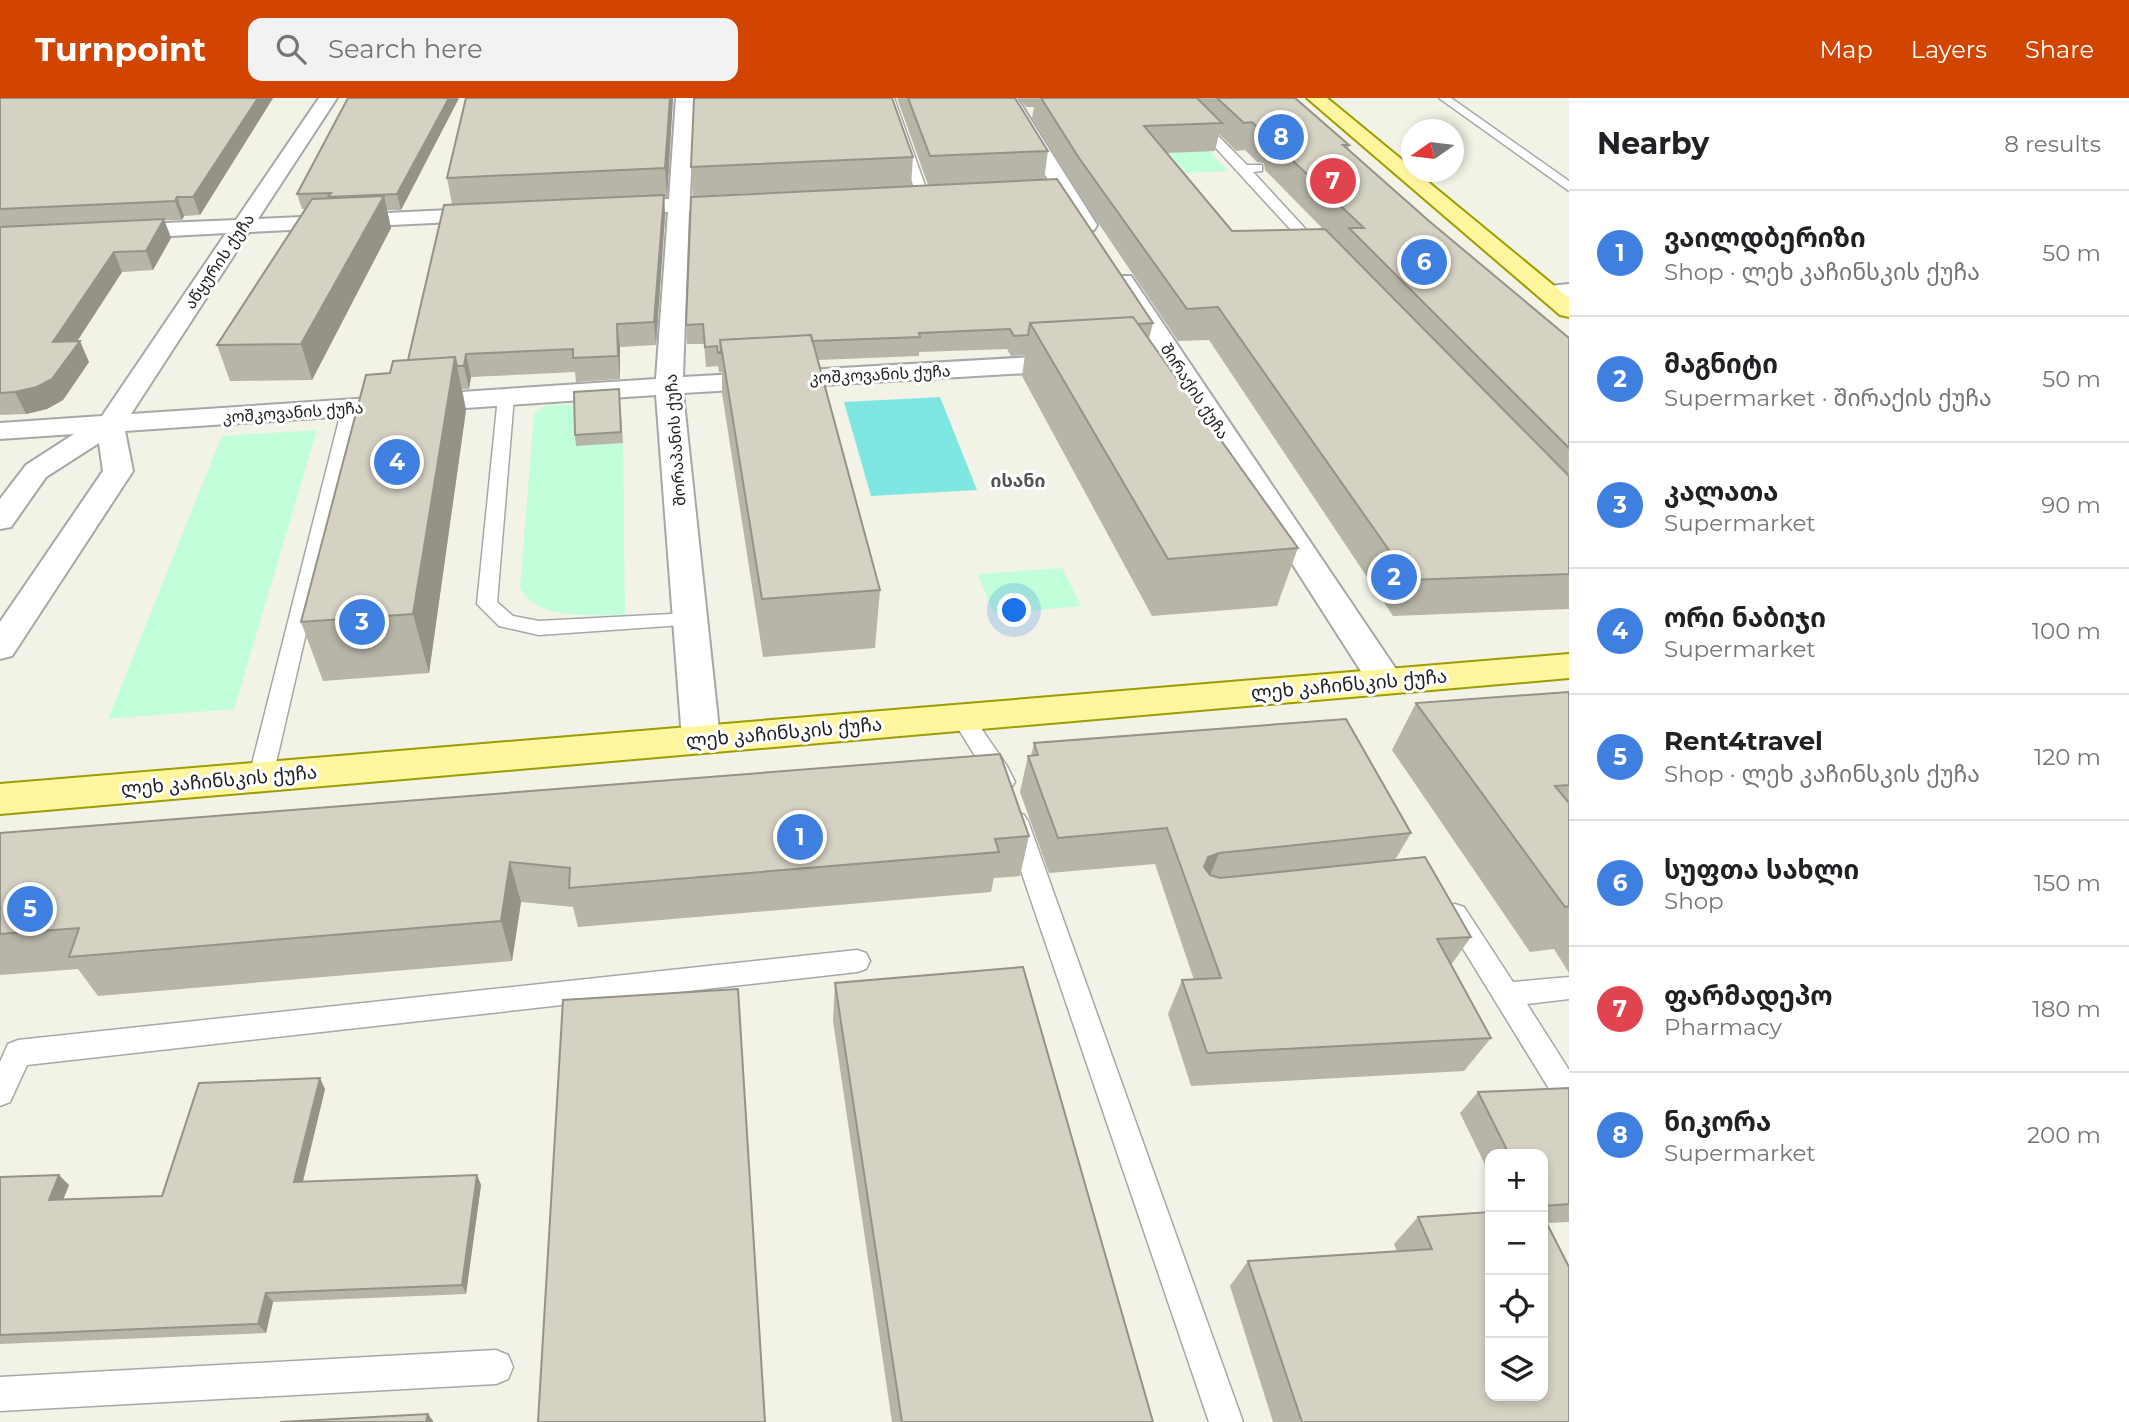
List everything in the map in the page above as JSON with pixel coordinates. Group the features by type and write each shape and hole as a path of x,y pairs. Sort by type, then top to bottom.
{"main road":[{"path":"1317,98 1558,291 1569,310"},
{"name":"ლეხ კაჩინსკის ქუჩა","path":"0,799 1569,666"}],"street":[{"name":"აწყურის ქუჩა","path":"0,520 36,471 110,424 328,98"},
{"name":"შორაპანის ქუჩა","path":"685,98 669,386 701,739"},
{"name":"შირაქის ქუჩა","path":"1018,108 1049,188 1105,253 1386,681"},
{"path":"895,195 947,193"},
{"path":"591,209 760,202"},
{"path":"96,233 508,213"},
{"name":"კოშკოვანის ქუჩა","path":"0,431 669,386 1173,357"},
{"path":"0,648 118,471 110,424"}],"lane":[{"path":"889,98 922,194"},
{"path":"1444,98 1569,187"},
{"path":"1192,117 1244,169 1326,259"},
{"path":"1244,169 1263,168"},
{"path":"506,397 487,604 506,621 539,628 690,619"},
{"path":"261,776 350,408"},
{"path":"962,717 999,772 1226,1422"},
{"path":"1439,889 1569,1096"},
{"path":"0,1093 18,1053 857,961"},
{"path":"1506,994 1569,988"},
{"path":"0,1394 496,1367"}],"green space":[{"path":"1209,151 1228,171 1186,173 1168,152"},
{"path":"593,403 577,446 623,443 625,615 582,615 550,610 526,598 520,587 534,414 545,406"},
{"path":"317,430 234,709 108,719 222,436"},
{"path":"1062,568 1081,606 994,614 978,574"}],"shaded area":[{"path":"940,397 977,490 871,496 844,402"}],"building":[{"path":"0,98 258,98 193,197 177,197 175,201 0,209"},
{"path":"348,98 449,98 397,194 328,197 331,193 297,194"},
{"path":"466,98 670,98 665,168 447,178"},
{"path":"694,98 892,98 913,157 691,167"},
{"path":"908,98 1015,98 1048,151 930,156"},
{"path":"1041,98 1197,98 1222,123 1144,126 1232,231 1325,229 1569,476 1569,574 1410,580 1218,307 1187,309 1079,158"},
{"path":"1217,98 1295,98 1349,145 1343,145 1429,221 1569,338 1569,448 1349,228 1364,228 1273,142 1272,135 1264,134 1252,122 1244,123"},
{"path":"1057,179 1153,323 1138,324 1133,317 1030,323 1028,335 1014,336 1010,329 919,333 920,337 812,341 811,335 720,340 721,352 718,353 717,346 705,347 703,324 686,325 691,197"},
{"path":"664,195 654,322 617,324 618,356 573,358 573,349 466,354 464,366 457,366 455,357 408,360 444,205"},
{"path":"384,196 301,344 217,345 312,199"},
{"path":"164,219 146,251 114,252 53,342 80,341 52,379 37,387 0,393 0,227"},
{"path":"1133,317 1298,548 1168,559 1030,323"},
{"path":"811,335 880,590 762,599 720,340"},
{"path":"455,357 413,614 301,622 366,375 390,373 393,361"},
{"path":"619,389 621,432 575,435 574,392"},
{"path":"1569,692 1569,785 1555,786 1569,803 1569,906 1565,907 1416,703"},
{"path":"1346,719 1411,833 1219,853 1208,857 1204,867 1210,875 1220,878 1425,857 1471,937 1437,939 1491,1038 1207,1053 1182,980 1221,978 1167,828 1058,838 1028,756 1038,755 1034,743"},
{"path":"1000,754 1029,836 995,839 999,852 569,888 570,868 510,862 501,921 69,957 79,928 0,934 0,833"},
{"path":"1023,967 1153,1422 902,1422 835,983"},
{"path":"738,989 765,1422 538,1422 563,1000"},
{"path":"320,1078 294,1182 477,1175 462,1285 266,1293 258,1324 0,1335 0,1177 59,1175 49,1200 162,1196 199,1083"},
{"path":"1569,1088 1569,1204 1548,1206 1548,1149 1506,1149 1478,1092"},
{"path":"1485,1212 1485,1401 1548,1401 1548,1226 1569,1267 1569,1422 1302,1422 1248,1261 1432,1249 1418,1217"},
{"path":"428,1414 426,1422 280,1422"}],"place":[{"name":"ნიკორა","path":"1281,137"},
{"name":"ფარმადეპო","path":"1333,181"},
{"name":"სუფთა სახლი","path":"1424,262"},
{"name":"ორი ნაბიჯი","path":"397,462"},
{"name":"მაგნიტი","path":"1394,577"},
{"name":"კალათა","path":"362,622"},
{"name":"ვაილდბერიზი","path":"800,837"},
{"name":"Rent4travel","path":"30,909"}],"district":[{"name":"ისანი","path":"1018,481"}]}
